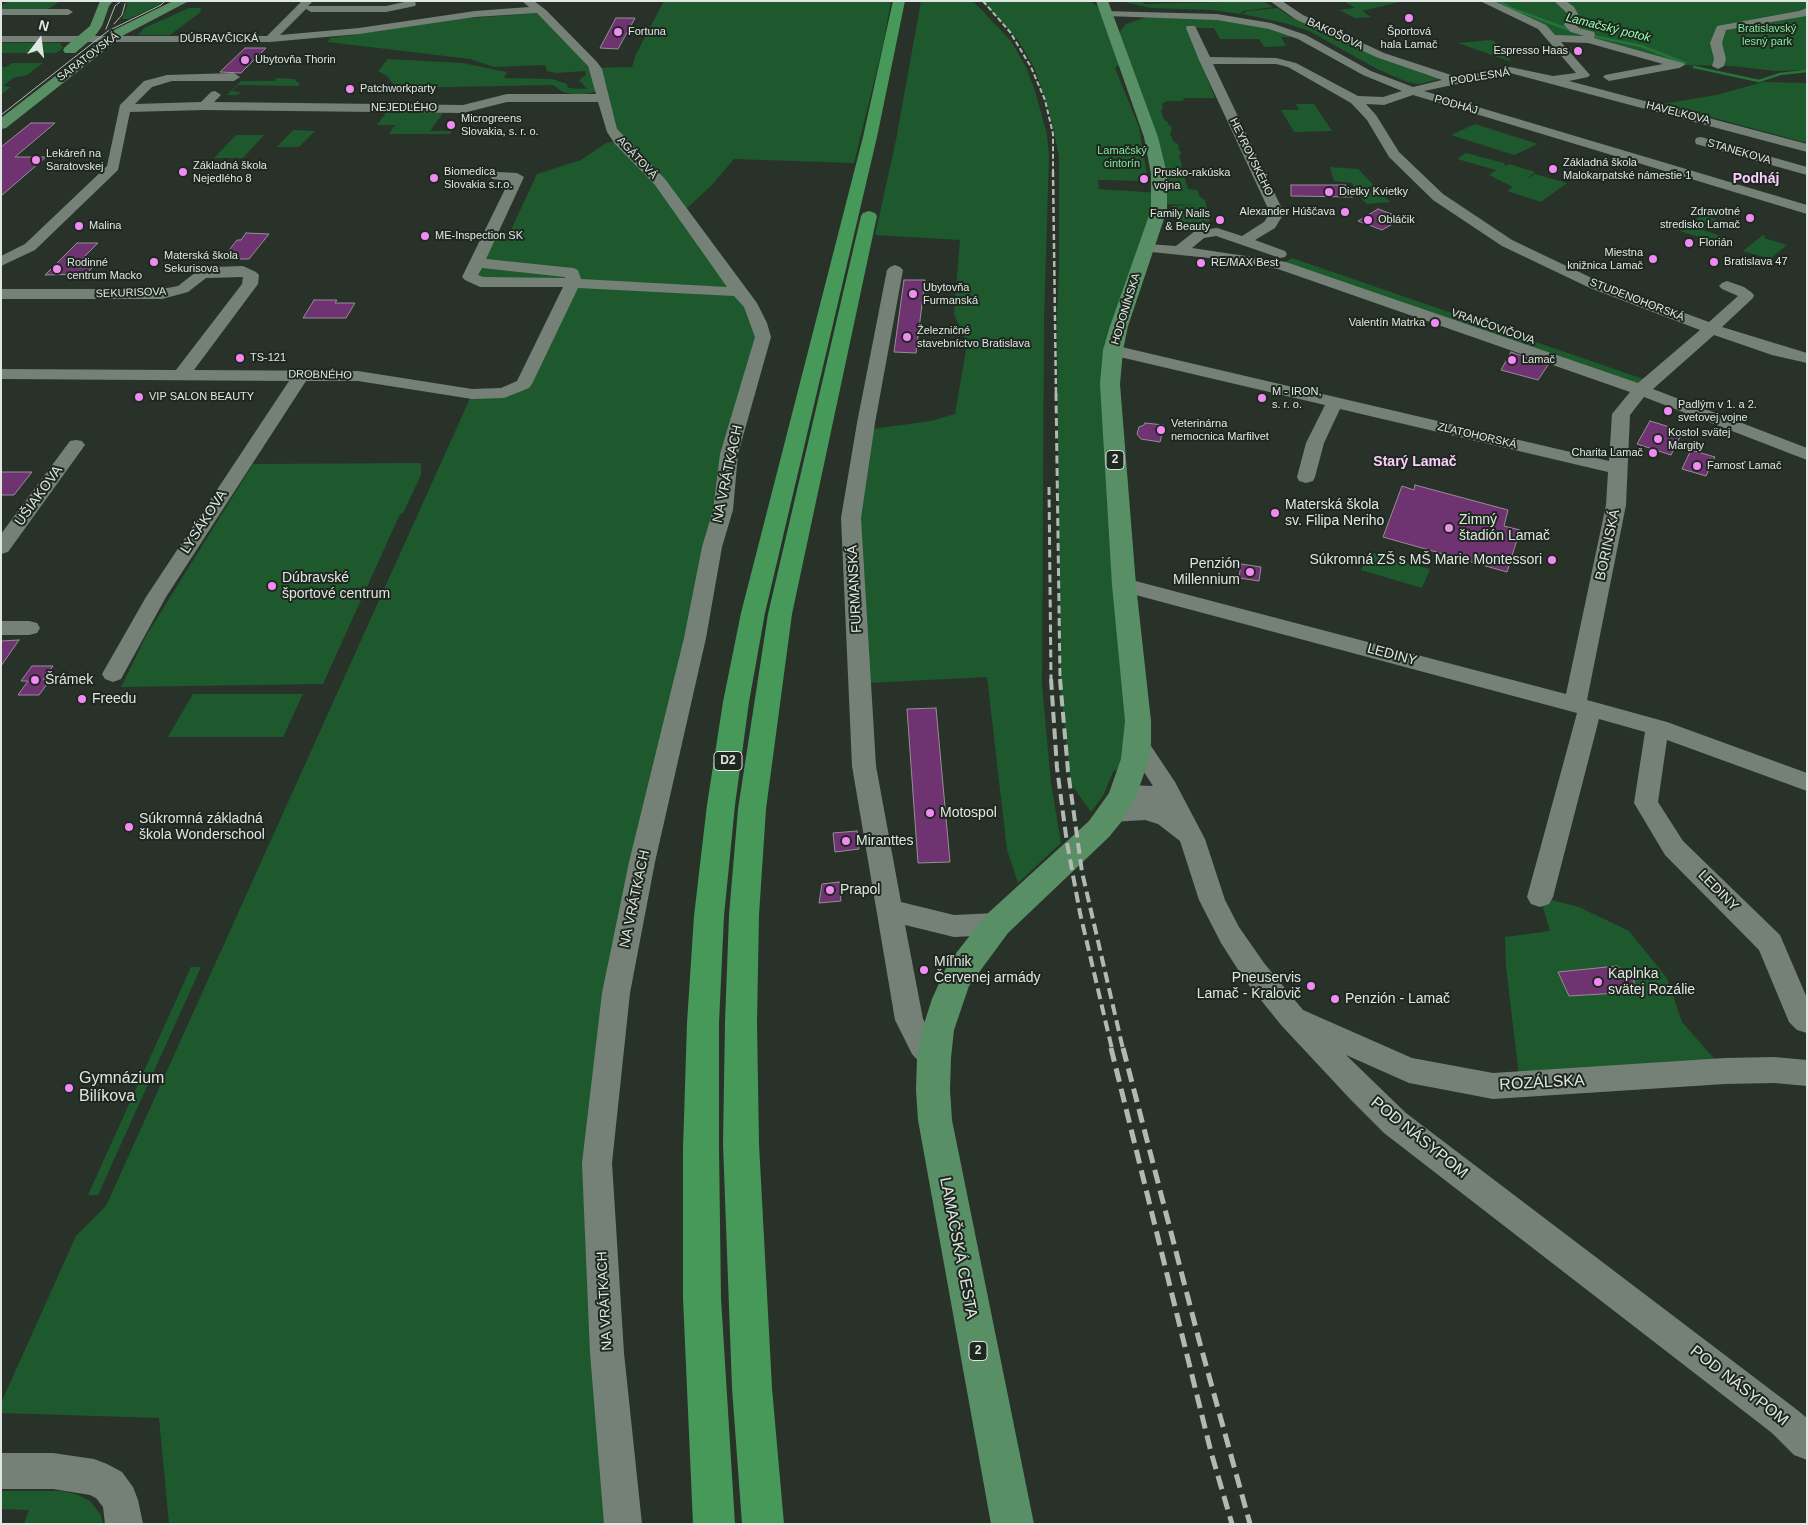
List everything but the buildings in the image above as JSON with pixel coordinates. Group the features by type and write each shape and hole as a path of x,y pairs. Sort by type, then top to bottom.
{"highway":[{"name":"D2","path":"714,1524 703,1307 700,1149 703,1024 709,916 721,805 736,702 753,613 901,10"},
{"name":"D2","path":"763,1524 751,1378 742,1144 741,1022 744,915 752,808 780,614 888,137 901,10"}],"main road":[{"name":"SARATOVSKÁ","path":"57,60 84,39 96,26 107,1"},
{"name":"SARATOVSKÁ","path":"1,125 109,39 132,26 169,10 183,1"},
{"name":"HODONÍNSKA","path":"1104,7 1148,128 1158,164 1159,210 1147,248 1133,282 1113,350 1110,397 1124,585 1138,721 1135,759 1111,812"},
{"name":"LAMAČSKÁ CESTA","path":"1013,1524 935,1120 934,1058 942,1016 956,980 978,947 997,924 1026,895 1048,878 1111,812"}],"street":[{"path":"1113,1 1137,9 1188,15"},
{"name":"BAKOŠOVA","path":"1275,1 1299,17 1380,55 1453,80"},
{"path":"1485,1 1542,28 1584,75 1550,79"},
{"path":"1559,1 1570,9 1573,14 1568,25 1575,30 1589,37 1679,65 1609,76"},
{"path":"270,39 310,5 351,9 386,9 415,3"},
{"path":"396,20 415,3"},
{"name":"DÚBRAVČICKÁ","path":"1,39 270,39 329,34 532,6"},
{"name":"AGÁTOVÁ","path":"532,6 542,12 593,64 610,128 660,182 739,292"},
{"path":"1,12 50,12 67,7"},
{"name":"PODHÁJ","path":"1104,7 1239,20 1281,29 1311,42 1362,70 1410,91 1806,209"},
{"path":"329,34 351,9"},
{"path":"1718,66 1720,59 1716,43 1721,28 1802,14 1807,11"},
{"path":"1116,37 1123,26 1134,20 1188,15"},
{"path":"1191,28 1205,60"},
{"path":"1551,38 1589,37"},
{"name":"STUDENOHORSKÁ","path":"1205,60 1276,61 1292,65 1355,100 1372,118 1394,154 1438,197 1507,244 1595,285 1711,329 1778,352 1807,358"},
{"name":"HEYROVSKÉHO","path":"1205,60 1277,213 1270,225 1244,241"},
{"name":"PODLESNÁ","path":"1410,91 1453,80 1510,70 1550,79"},
{"path":"1,262 30,247 113,167 124,108 148,84 171,77 234,77 204,106"},
{"name":"HAVELKOVA","path":"1550,79 1807,148"},
{"name":"STUDENOHORSKÁ","path":"1355,100 1384,101 1410,91"},
{"name":"NEJEDLÉHO","path":"124,108 204,106 463,108 506,98 603,98"},
{"path":"1372,118 1384,101"},
{"name":"STANEKOVA","path":"1701,141 1807,172"},
{"path":"496,176 517,177 477,263 572,273 573,283 739,292"},
{"name":"VRANČOVIČOVA","path":"1182,250 1200,234 1209,232 1227,234 1646,386 1807,442"},
{"name":"VRANČOVIČOVA","path":"1147,248 1182,250 1280,265 1646,386 1807,455"},
{"name":"FURMANSKÁ","path":"890,910 864,766 851,518 866,424 895,270"},
{"name":"SEKURISOVA","path":"1,294 162,294 183,289 201,275 213,272 243,271 251,275 250,284 182,374"},
{"name":"DROBNÉHO","path":"1,374 358,376 472,394 504,393 523,384 573,283"},
{"name":"BORINSKÁ","path":"1540,897 1582,706 1616,505 1621,414 1646,386 1745,298 1746,295 1739,290 1726,286"},
{"name":"NA VRÁTKACH","path":"623,1524 607,1352 597,1163 616,993 642,862 695,638 712,547 723,510 729,454 763,337 751,306 739,292"},
{"name":"ZLATOHORSKÁ","path":"1113,350 1618,469"},
{"name":"LYSÁKOVA","path":"113,674 156,597 301,375"},
{"path":"1306,477 1315,443 1335,402"},
{"name":"UŠIAKOVA","path":"1,548 76,445"},
{"name":"LEDINY","path":"1124,585 1659,728 1807,782"},
{"path":"1,628 28,628"},
{"name":"LEDINY","path":"1659,728 1656,734 1646,803 1674,848 1770,943 1799,1013 1807,1022"},
{"name":"POD NÁSYPOM","path":"1137,743 1163,782 1192,839 1212,900 1230,935 1254,971 1290,1016 1361,1092 1395,1122 1784,1421 1807,1442"},
{"path":"1111,812 1149,794 1176,808"},
{"path":"1111,812 1145,811 1166,817 1188,834"},
{"path":"934,1058 922,1045 909,1020 890,910 954,926 997,924"},
{"name":"ROZÁLSKA","path":"1290,1016 1328,1035 1409,1070 1493,1086 1725,1071 1774,1070 1807,1073"},
{"path":"1,1471 54,1471 94,1477 110,1485 120,1500 124,1524"}],"green space":[{"path":"9,1 60,1 50,8 41,10 1,11 1,6"},
{"path":"163,1 159,5 129,19 122,19 128,4 122,4 127,2"},
{"path":"664,1 891,1 883,45 854,163 734,159 711,186 682,213 759,323 718,523 597,1163 623,1524 169,1524 159,1418 1,1413 1,1403 76,1236 106,1206 472,394 523,384 573,283 470,277 486,243 510,232 537,174 581,160 606,143 620,141 595,68 632,67 636,54"},
{"path":"921,1 973,1 1011,41 1026,67 1047,134 1049,156 1044,320 1042,685 1051,783 1061,843 1018,883 1007,850 987,677 867,683 857,518 872,429 931,421 955,414 967,344 954,314 960,240 875,235 896,140"},
{"name":"Lamačský cintorín","path":"981,1 1090,1 1107,13 1116,37 1126,24 1147,17 1229,18 1302,37 1281,37 1286,46 1264,47 1259,39 1220,39 1214,28 1187,28 1215,98 1183,98 1184,101 1167,101 1162,104 1163,108 1161,111 1164,119 1170,125 1165,125 1171,126 1172,130 1170,133 1173,141 1178,144 1179,148 1176,149 1179,149 1181,153 1179,156 1188,189 1197,190 1200,197 1205,200 1210,224 1184,223 1171,214 1171,206 1197,205 1159,204 1116,338 1135,759 1113,772 1103,796 1091,812 1071,784 1060,685 1057,319 1059,156 1049,110 1034,67 1018,40","holes":["1124,59 1159,193 1099,189 1098,180 1148,181 1139,127 1115,68"]},
{"path":"1121,1 1142,1 1144,4 1263,1 1273,7 1243,11 1240,14 1213,10 1150,8"},
{"path":"1344,1 1403,1 1362,11 1371,17 1355,18 1339,10 1355,8"},
{"name":"Bratislavský lesný park","path":"1485,1 1807,1 1807,70 1776,71 1732,66 1679,65 1588,40 1551,38 1542,27"},
{"path":"189,8 202,8 199,11 202,11 170,35 138,35 144,28"},
{"path":"1278,8 1290,17 1341,41 1440,79 1419,84 1407,82 1377,69 1309,31 1285,23 1242,14 1247,11"},
{"path":"539,13 587,64 596,92 577,95 563,92 553,85 396,88 387,76 378,71 388,59 463,63 507,72 504,78 552,79 567,84 568,88 587,89 579,80 586,75 585,71 556,73 547,71 545,65 494,67 470,59 328,42 330,38 458,19"},
{"path":"1494,41 1512,62 1458,43"},
{"path":"1,43 60,43 63,48 56,53 1,53"},
{"path":"12,63 43,63 27,75 13,78 3,86 11,87 1,95 1,67 6,67"},
{"path":"277,78 294,79 300,84 299,86 238,85 232,91 241,92 237,95 227,95 241,81 274,81"},
{"path":"1763,82 1807,83 1807,143 1662,104 1716,95"},
{"path":"1296,104 1314,104 1332,131 1294,132 1281,110 1299,110"},
{"path":"386,113 443,113 430,131 452,131 450,134 389,134 395,125 377,125"},
{"path":"1475,124 1538,144 1514,155 1451,135"},
{"path":"293,130 315,131 299,147 277,147"},
{"path":"236,135 264,135 243,158 214,158"},
{"path":"1466,153 1504,163 1505,166 1509,164 1535,172 1526,179 1535,174 1567,183 1541,202 1507,191 1513,187 1489,175 1496,170 1457,159"},
{"path":"1330,167 1358,169 1390,202 1367,204 1352,183 1334,181"},
{"path":"1702,215 1731,224 1727,227 1712,223 1703,230 1727,238 1719,243 1680,231"},
{"path":"1763,235 1766,236 1764,238 1787,245 1770,259 1743,251"},
{"path":"1292,258 1652,382 1644,387 1281,265"},
{"name":"Dúbravské športové centrum","path":"421,463 421,475 403,513 400,514 323,684 121,687 146,636 253,464"},
{"path":"1369,552 1430,569 1422,588 1361,570"},
{"path":"193,694 303,694 283,737 168,737"},
{"path":"1540,897 1579,907 1629,931 1667,978 1682,1022 1725,1071 1520,1084 1506,967 1505,937 1550,931"},
{"path":"191,967 201,967 98,1195 88,1195"},
{"path":"1,1491 61,1491 76,1494 90,1501 101,1515 103,1524 24,1524 29,1510 1,1509"}],"waterway":[{"name":"Lamačský potok","path":"1499,1 1513,9 1575,32"},
{"name":"Lamačský potok","path":"1588,35 1641,46 1685,63"},
{"name":"Lamačský potok","path":"1694,67 1759,81 1780,74 1807,71"}],"tram line":[{"path":"106,29 115,6 121,1"},
{"path":"1,115 108,31 161,5 165,1"},
{"path":"114,24 122,15 125,4"}],"railway":[{"path":"983,1 1010,32 1031,67 1045,100 1053,134 1053,171"},
{"path":"1053,171 1056,394"},
{"path":"1056,393 1060,680"},
{"path":"1049,487 1051,680"},
{"path":"1051,679 1057,768 1067,843 1080,913 1112,1049"},
{"path":"1060,679 1068,771 1082,872 1123,1049"},
{"path":"1111,1048 1211,1452 1232,1524"},
{"path":"1123,1048 1199,1340 1250,1524"}],"place":[{"name":"Športová hala Lamač","path":"1409,18"},
{"name":"Fortuna","path":"618,32"},
{"name":"Espresso Haas","path":"1578,51"},
{"name":"Ubytovňa Thorin","path":"245,60"},
{"name":"Patchworkparty","path":"350,89"},
{"name":"Microgreens Slovakia, s. r. o.","path":"451,125"},
{"name":"Lekáreň na Saratovskej","path":"36,160"},
{"name":"Základná škola Malokarpatské námestie 1","path":"1553,169"},
{"name":"Základná škola Nejedlého 8","path":"183,172"},
{"name":"Biomedica Slovakia s.r.o.","path":"434,178"},
{"name":"Prusko-rakúska vojna","path":"1144,179"},
{"name":"Dietky Kvietky","path":"1329,192"},
{"name":"Alexander Húščava","path":"1345,212"},
{"name":"Zdravotné stredisko Lamač","path":"1750,218"},
{"name":"Family Nails & Beauty","path":"1220,220"},
{"name":"Obláčik","path":"1368,220"},
{"name":"Malina","path":"79,226"},
{"name":"ME-Inspection SK","path":"425,236"},
{"name":"Florián","path":"1689,243"},
{"name":"Miestna knižnica Lamač","path":"1653,259"},
{"name":"Materská škola Sekurisova","path":"154,262"},
{"name":"Bratislava 47","path":"1714,262"},
{"name":"RE/MAX Best","path":"1201,263"},
{"name":"Rodinné centrum Macko","path":"57,269"},
{"name":"Ubytovňa Furmanská","path":"913,294"},
{"name":"Valentín Matrka","path":"1435,323"},
{"name":"Železničné stavebníctvo Bratislava","path":"907,337"},
{"name":"TS-121","path":"240,358"},
{"name":"Lamač","path":"1512,360"},
{"name":"VIP SALON BEAUTY","path":"139,397"},
{"name":"M - IRON, s. r. o.","path":"1262,398"},
{"name":"Padlým v 1. a 2. svetovej vojne","path":"1668,411"},
{"name":"Veterinárna nemocnica Marfilvet","path":"1161,430"},
{"name":"Kostol svätej Margity","path":"1658,439"},
{"name":"Charita Lamač","path":"1653,453"},
{"name":"Farnosť Lamač","path":"1697,466"},
{"name":"Materská škola sv. Filipa Neriho","path":"1275,513"},
{"name":"Zimný štadión Lamač","path":"1449,528"},
{"name":"Súkromná ZŠ s MŠ Marie Montessori","path":"1552,560"},
{"name":"Penzión Millennium","path":"1250,572"},
{"name":"Dúbravské športové centrum","path":"272,586"},
{"name":"Šrámek","path":"35,680"},
{"name":"Freedu","path":"82,699"},
{"name":"Motospol","path":"930,813"},
{"name":"Súkromná základná škola Wonderschool","path":"129,827"},
{"name":"Miranttes","path":"846,841"},
{"name":"Prapol","path":"830,890"},
{"name":"Míľnik Červenej armády","path":"924,970"},
{"name":"Kaplnka svätej Rozálie","path":"1598,982"},
{"name":"Pneuservis Lamač - Kralovič","path":"1311,986"},
{"name":"Penzión - Lamač","path":"1335,999"},
{"name":"Gymnázium Bilíkova","path":"69,1088"}],"district":[{"name":"Podháj","path":"1756,179"},
{"name":"Starý Lamač","path":"1415,462"}]}
